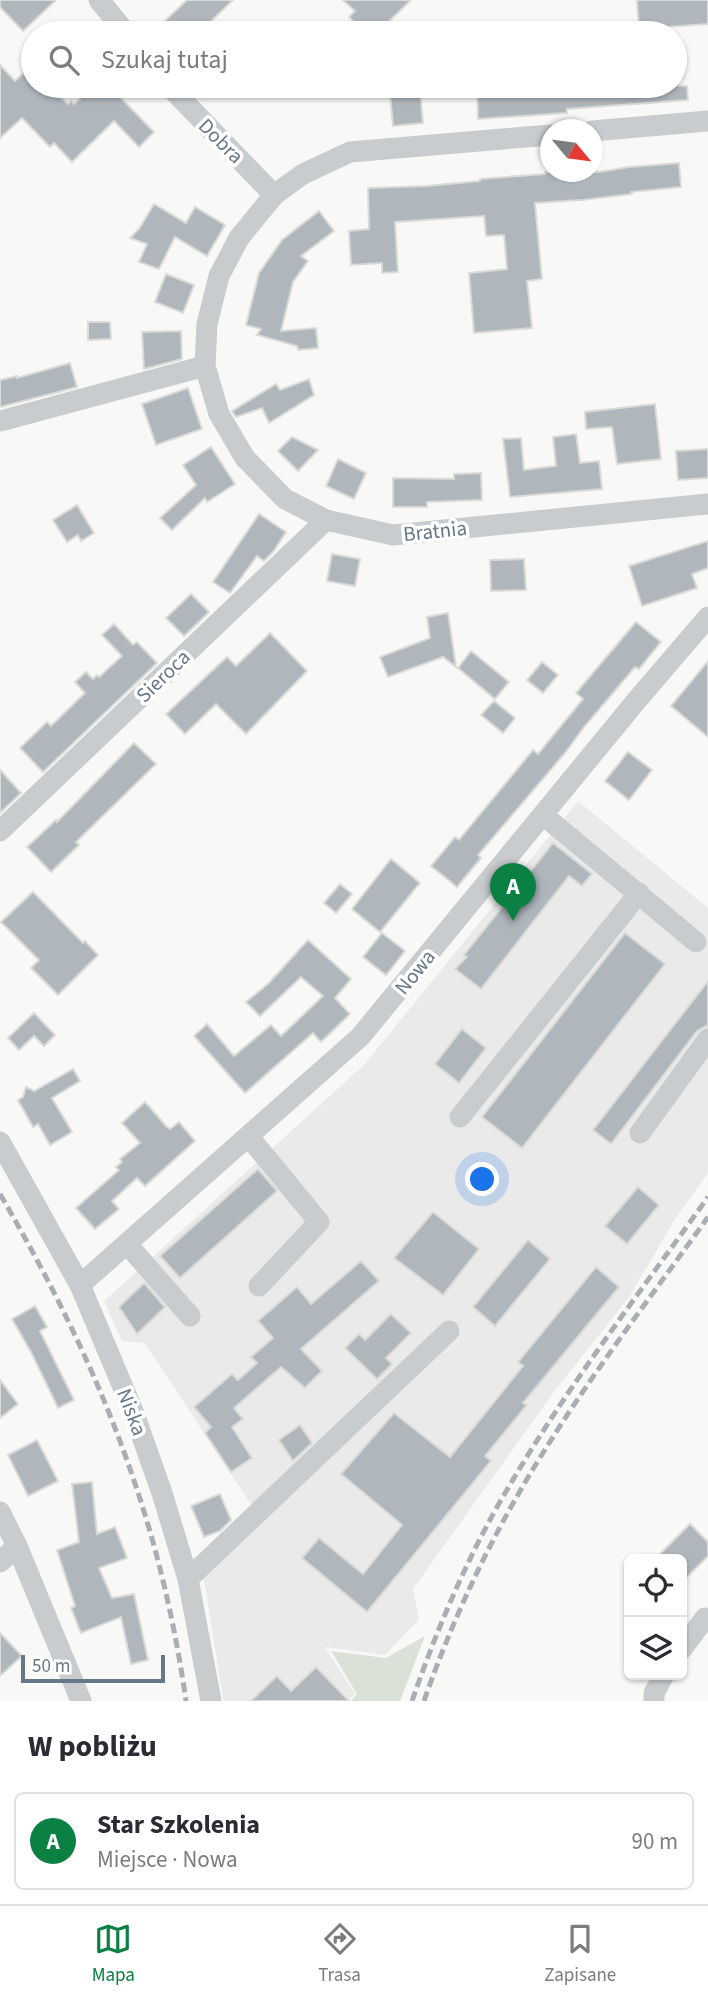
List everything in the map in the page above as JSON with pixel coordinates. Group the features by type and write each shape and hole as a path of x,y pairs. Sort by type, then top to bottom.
{"street":[{"path":"99,0 116,21"},
{"name":"Dobra","path":"181,98 274,195"},
{"path":"603,130 708,121"},
{"name":"Bratnia","path":"540,136 350,152 303,174 274,195 239,238 219,276 207,324 205,366 219,414 245,458 285,499 326,520 393,536 708,504"},
{"path":"0,421 205,366"},
{"name":"Sieroca","path":"0,831 326,520"},
{"name":"Nowa","path":"80,1285 360,1037 708,617"},
{"path":"543,815 696,942"},
{"path":"460,1117 639,893"},
{"path":"640,1133 708,1039"},
{"path":"249,1137 318,1222 259,1286"},
{"name":"Niska","path":"0,1142 80,1285 133,1411 188,1578 211,1701"},
{"path":"127,1244 190,1316"},
{"path":"188,1578 449,1331"},
{"path":"0,1512 17,1546 81,1701"},
{"path":"0,1562 17,1546"},
{"path":"687,1642 705,1618"},
{"path":"654,1701 654,1693 661,1680"}],"shaded area":[{"path":"578,801 708,908 708,1173 675,1219 630,1296 556,1389 413,1589 419,1619 385,1655 325,1647 355,1694 348,1701 225,1701 205,1585 197,1559 254,1509 145,1343 122,1341 104,1301 365,1064"},
{"path":"425,1636 400,1701 351,1701 357,1694 331,1651 386,1658"}],"building":[{"path":"0,0 56,0 34,21 21,21 21,29 0,7"},
{"path":"187,0 233,0 211,21 165,21"},
{"path":"343,0 411,0 389,21 353,21 349,17 355,11"},
{"path":"637,0 708,0 708,24 687,26 687,21 638,21"},
{"path":"0,65 15,81 21,75 21,98 62,98 68,104 71,101 74,104 80,98 121,98 154,132 139,147 114,121 72,162 54,143 50,147 22,118 0,138"},
{"path":"687,86 688,100 478,119 477,98 687,98"},
{"path":"390,98 421,98 423,123 393,126"},
{"path":"679,163 681,187 582,200 535,203 542,279 527,281 532,328 474,333 469,273 507,269 504,235 486,236 484,216 395,222 398,272 382,273 382,263 351,265 349,231 369,229 368,188 426,186 540,174 540,182 603,182 603,171"},
{"path":"154,204 186,223 195,207 225,225 207,256 175,237 159,269 139,262 147,244 130,238 139,229"},
{"path":"319,211 334,231 301,256 308,261 293,282 281,331 316,328 318,348 298,350 297,346 257,335 261,329 246,325 259,273 282,240"},
{"path":"166,274 194,285 183,313 155,302"},
{"path":"88,322 110,322 111,339 88,340"},
{"path":"181,331 182,359 144,369 142,332"},
{"path":"70,363 77,387 0,407 0,380"},
{"path":"309,379 314,395 269,423 262,408 236,417 232,411 276,384 280,390"},
{"path":"188,388 202,429 156,445 142,404"},
{"path":"655,404 661,459 617,464 612,427 586,429 585,412"},
{"path":"576,434 580,463 599,461 602,489 510,497 503,439 521,438 524,470 556,466 553,437"},
{"path":"292,437 318,450 298,471 278,451"},
{"path":"211,447 235,484 207,502 205,498 172,530 160,518 196,485 183,465"},
{"path":"708,449 708,478 678,480 676,451"},
{"path":"338,459 366,473 354,499 326,486"},
{"path":"481,473 482,500 427,502 427,507 393,507 393,478 454,479 454,474"},
{"path":"77,505 94,533 81,541 78,535 67,542 53,520"},
{"path":"259,514 286,532 264,561 257,556 230,593 213,582"},
{"path":"708,541 708,568 692,574 697,588 642,606 629,566"},
{"path":"332,554 360,559 355,586 327,581"},
{"path":"524,559 526,590 491,591 490,560"},
{"path":"191,594 209,612 184,636 166,618"},
{"path":"448,613 456,667 443,657 388,677 380,657 430,638 427,617"},
{"path":"636,622 661,642 639,669 635,667 584,727 478,855 481,858 457,887 431,866 455,837 459,840 533,750 538,754 583,699 576,693"},
{"path":"114,624 133,645 137,642 157,663 43,772 20,748 47,722 51,726 85,693 75,682 86,672 93,679 97,675 99,677 122,656 102,635"},
{"path":"270,633 307,671 246,734 216,704 185,734 166,714 227,657 236,666"},
{"path":"471,651 509,682 495,699 458,668"},
{"path":"708,661 708,737 671,706"},
{"path":"542,662 558,675 543,693 527,680"},
{"path":"494,701 515,718 503,733 481,715"},
{"path":"134,743 156,764 76,842 79,845 51,872 27,847 56,820 57,822"},
{"path":"628,752 652,770 629,800 605,781"},
{"path":"0,770 21,793 0,813"},
{"path":"553,843 592,874 582,886 569,876 481,989 455,969 467,957 464,955"},
{"path":"391,859 420,883 380,932 352,909"},
{"path":"340,884 352,894 336,913 324,903"},
{"path":"33,892 98,955 58,995 31,968 39,960 1,922"},
{"path":"382,933 405,951 386,975 363,957"},
{"path":"625,933 665,964 522,1148 482,1117"},
{"path":"308,940 351,979 335,998 350,1014 321,1042 313,1033 245,1093 194,1036 207,1024 234,1056 271,1025 281,1036 323,996 301,977 260,1016 246,1002 269,983"},
{"path":"708,981 708,1025 697,1031 611,1144 593,1130"},
{"path":"34,1013 55,1035 44,1046 34,1036 19,1050 8,1038"},
{"path":"462,1029 486,1048 459,1083 435,1064"},
{"path":"73,1069 80,1081 52,1098 72,1132 50,1145 38,1124 33,1127 18,1100 23,1097 26,1087 34,1091"},
{"path":"145,1102 166,1126 170,1129 179,1122 195,1141 145,1186 137,1178 112,1201 119,1209 95,1229 76,1208 119,1170 116,1167 122,1162 120,1159 140,1143 122,1123"},
{"path":"258,1169 277,1191 180,1278 160,1256"},
{"path":"638,1187 659,1205 627,1244 605,1226"},
{"path":"433,1212 479,1249 443,1295 394,1258"},
{"path":"528,1240 550,1259 495,1326 473,1307"},
{"path":"361,1261 379,1281 301,1349 322,1371 305,1388 281,1367 234,1408 243,1419 232,1427 252,1458 231,1472 205,1433 211,1427 194,1407 232,1374 238,1380 257,1363 251,1357 273,1338 258,1321 297,1287 311,1304"},
{"path":"596,1267 619,1287 523,1403 527,1405 485,1456 491,1461 367,1612 302,1558 319,1538 363,1574 402,1525 341,1474 394,1413 450,1457 523,1366 518,1362"},
{"path":"144,1283 165,1307 137,1334 119,1307"},
{"path":"35,1306 47,1327 40,1331 74,1400 58,1408 12,1319"},
{"path":"391,1314 411,1333 386,1358 392,1364 377,1379 345,1348 359,1334 365,1340"},
{"path":"0,1380 18,1404 0,1418"},
{"path":"300,1425 312,1443 293,1461 279,1440"},
{"path":"37,1440 58,1481 28,1496 8,1455"},
{"path":"92,1482 97,1534 115,1527 127,1558 99,1568 112,1598 134,1594 148,1660 131,1664 121,1617 81,1633 71,1608 75,1606 57,1550 79,1542 72,1484"},
{"path":"220,1494 231,1520 220,1531 204,1537 191,1506"},
{"path":"690,1524 708,1542 708,1556 687,1577 687,1554 660,1554"},
{"path":"0,1633 22,1656 0,1676"},
{"path":"316,1667 349,1701 251,1701 277,1676 291,1691"}],"railway":[{"path":"0,1194 66,1316 119,1438 159,1565 186,1701"},
{"path":"412,1701 456,1589 511,1483 582,1373 708,1197"},
{"path":"424,1701 463,1603 528,1478 565,1418 708,1217"}],"place":[{"name":"Star Szkolenia","path":"513,921"}]}
